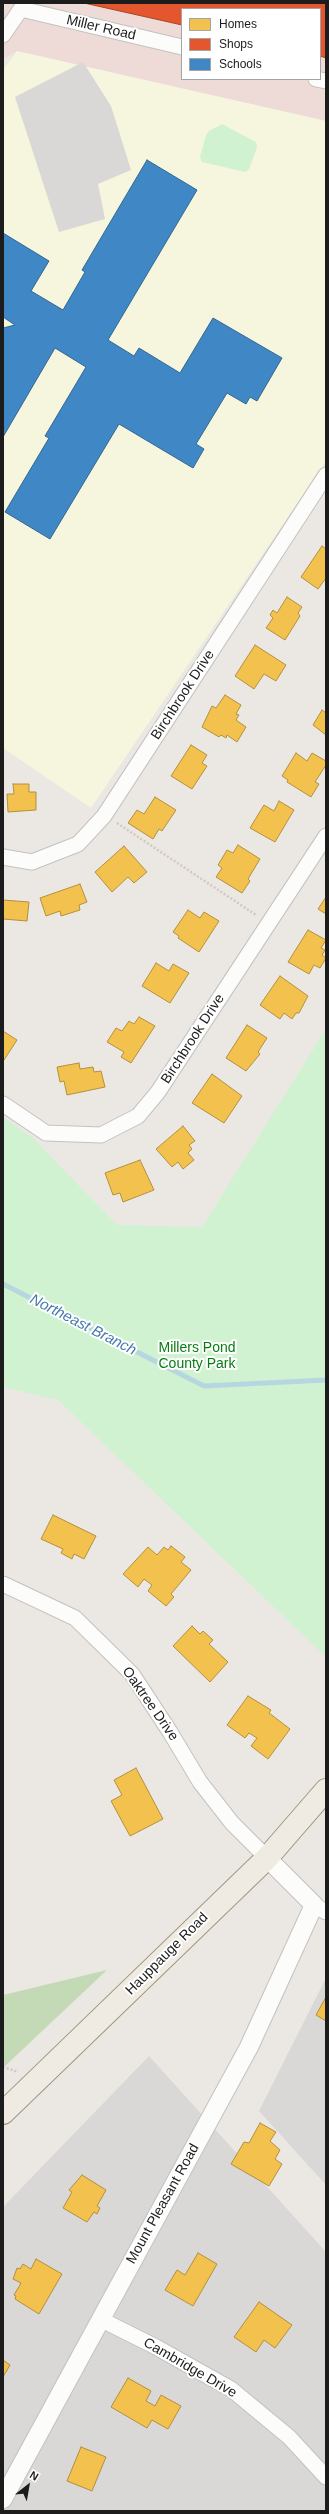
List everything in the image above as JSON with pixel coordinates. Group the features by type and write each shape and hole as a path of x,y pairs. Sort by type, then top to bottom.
{"main road":[{"name":"Hauppauge Road","path":"3,2113 267,1858 326,1790"}],"street":[{"path":"3,35 23,6"},
{"name":"Miller Road","path":"23,6 181,47"},
{"name":"Birchbrook Drive","path":"3,857 32,862 78,844 104,816 326,475"},
{"name":"Birchbrook Drive","path":"3,1104 46,1133 101,1135 138,1116 158,1092 326,836"},
{"name":"Oaktree Drive","path":"3,1584 75,1618 132,1674 170,1732 200,1782 232,1823 267,1858"},
{"path":"267,1858 320,1908"},
{"name":"Mount Pleasant Road","path":"3,2499 248,2047 320,1908"},
{"name":"Cambridge Drive","path":"100,2320 156,2347 231,2390 289,2437 326,2476"}],"path":[{"path":"104,816 269,923"}],"shaded area":[{"path":"3,3 326,3 326,121 17,51 3,59"},
{"path":"17,51 326,121 326,461 91,808 3,748 3,70"},
{"path":"83,62 111,106 131,170 98,184 105,219 59,232 15,97"},
{"path":"107,1970 3,2068 3,1995"},
{"path":"326,1978 326,2185 259,2111"},
{"path":"149,2056 326,2252 326,2511 3,2511 3,2207"}],"green space":[{"path":"222,124 256,142 257,147 249,169 245,172 202,162 200,157 206,135 209,131"},
{"name":"Millers Pond County Park","path":"326,1029 326,1657 58,1400 3,1387 3,1117 33,1138 117,1225 202,1227"}],"building: Homes":[{"path":"322,546 326,549 326,578 318,589 301,577"},
{"path":"287,597 302,607 298,613 300,616 285,640 266,628 273,618 270,615 273,610 277,613"},
{"path":"255,645 286,665 276,681 264,674 254,689 235,676"},
{"path":"225,695 241,705 236,714 239,715 236,720 246,727 237,742 227,735 226,738 221,735 219,737 202,727 212,706 216,708"},
{"path":"322,710 326,713 326,735 313,725"},
{"path":"191,745 207,755 202,763 207,766 192,789 171,776"},
{"path":"296,753 307,761 312,753 326,761 326,765 315,782 319,784 311,797 287,782 288,780 282,776"},
{"path":"13,784 29,784 29,792 36,792 36,810 8,812 7,794 14,794"},
{"path":"155,797 176,810 162,831 159,829 153,839 128,823 137,810 144,814"},
{"path":"279,801 294,810 275,842 250,828 264,805 274,811"},
{"path":"238,845 260,859 248,879 250,881 242,893 216,877 222,868 218,865 227,850 233,853"},
{"path":"124,846 147,872 134,883 128,877 112,892 95,872"},
{"path":"80,884 87,902 79,905 80,910 61,916 60,911 46,916 40,898"},
{"path":"326,897 326,914 318,909"},
{"path":"3,900 29,902 27,921 3,919"},
{"path":"188,910 200,918 204,912 219,921 199,952 178,938 179,936 173,932"},
{"path":"308,930 326,940 321,948 325,950 322,955 326,958 320,968 314,965 309,974 288,962"},
{"path":"156,963 169,971 173,964 189,973 170,1003 142,986"},
{"path":"280,976 308,996 299,1013 296,1013 292,1019 284,1013 280,1019 260,1005"},
{"path":"139,1017 155,1026 131,1063 121,1057 124,1052 107,1042 116,1028 122,1031 129,1021 134,1024"},
{"path":"247,1025 267,1038 258,1052 260,1054 246,1071 226,1058"},
{"path":"3,1031 17,1040 4,1060 3,1059"},
{"path":"79,1063 80,1069 93,1067 94,1072 101,1071 105,1087 67,1095 64,1081 60,1082 57,1067"},
{"path":"212,1074 242,1096 224,1123 192,1103"},
{"path":"183,1126 195,1141 189,1145 192,1149 188,1153 194,1160 183,1169 178,1162 172,1167 156,1149"},
{"path":"140,1160 154,1190 123,1202 120,1193 113,1195 105,1173"},
{"path":"53,1515 96,1536 84,1559 74,1554 72,1559 61,1553 63,1549 41,1539"},
{"path":"171,1546 185,1557 181,1562 191,1570 171,1594 174,1597 166,1606 148,1591 152,1585 144,1579 138,1587 123,1574 148,1547 157,1555 164,1547 168,1550"},
{"path":"192,1626 200,1634 203,1631 213,1640 209,1644 228,1662 210,1682 173,1646"},
{"path":"248,1696 271,1710 269,1713 290,1729 268,1759 251,1746 257,1738 249,1733 245,1738 227,1725"},
{"path":"136,1768 163,1819 130,1836 111,1801 122,1795 114,1780"},
{"path":"326,1997 326,2021 316,2015"},
{"path":"260,2123 276,2132 270,2141 280,2150 275,2159 282,2164 269,2186 231,2164 244,2142 249,2143"},
{"path":"82,2175 106,2190 97,2206 100,2208 97,2214 94,2212 87,2222 63,2208 72,2192 69,2190"},
{"path":"198,2253 217,2264 193,2306 165,2290 177,2270 185,2275"},
{"path":"36,2259 62,2274 39,2314 15,2299 16,2296 14,2295 21,2283 13,2279 17,2268 20,2269 23,2264 31,2269"},
{"path":"259,2302 292,2325 275,2348 264,2340 256,2352 234,2337"},
{"path":"3,2360 10,2365 3,2377"},
{"path":"128,2378 151,2391 146,2401 155,2406 161,2395 181,2406 168,2429 152,2420 147,2428 111,2407"},
{"path":"81,2447 106,2457 92,2491 67,2481"}],"building: Shops":[{"path":"84,3 326,3 326,58 321,56 321,8 181,8 181,25"}],"building: Schools":[{"path":"147,160 197,190 108,340 134,356 139,348 180,373 213,318 282,358 257,401 250,397 246,404 227,393 196,444 204,449 193,468 119,424 50,539 5,512 49,438 45,436 86,367 55,348 3,437 3,328 15,325 3,317 3,233 49,261 31,291 63,310 85,272 82,270"}],"waterway":[{"name":"Northeast Branch","path":"3,1284 204,1386 326,1380"}]}
